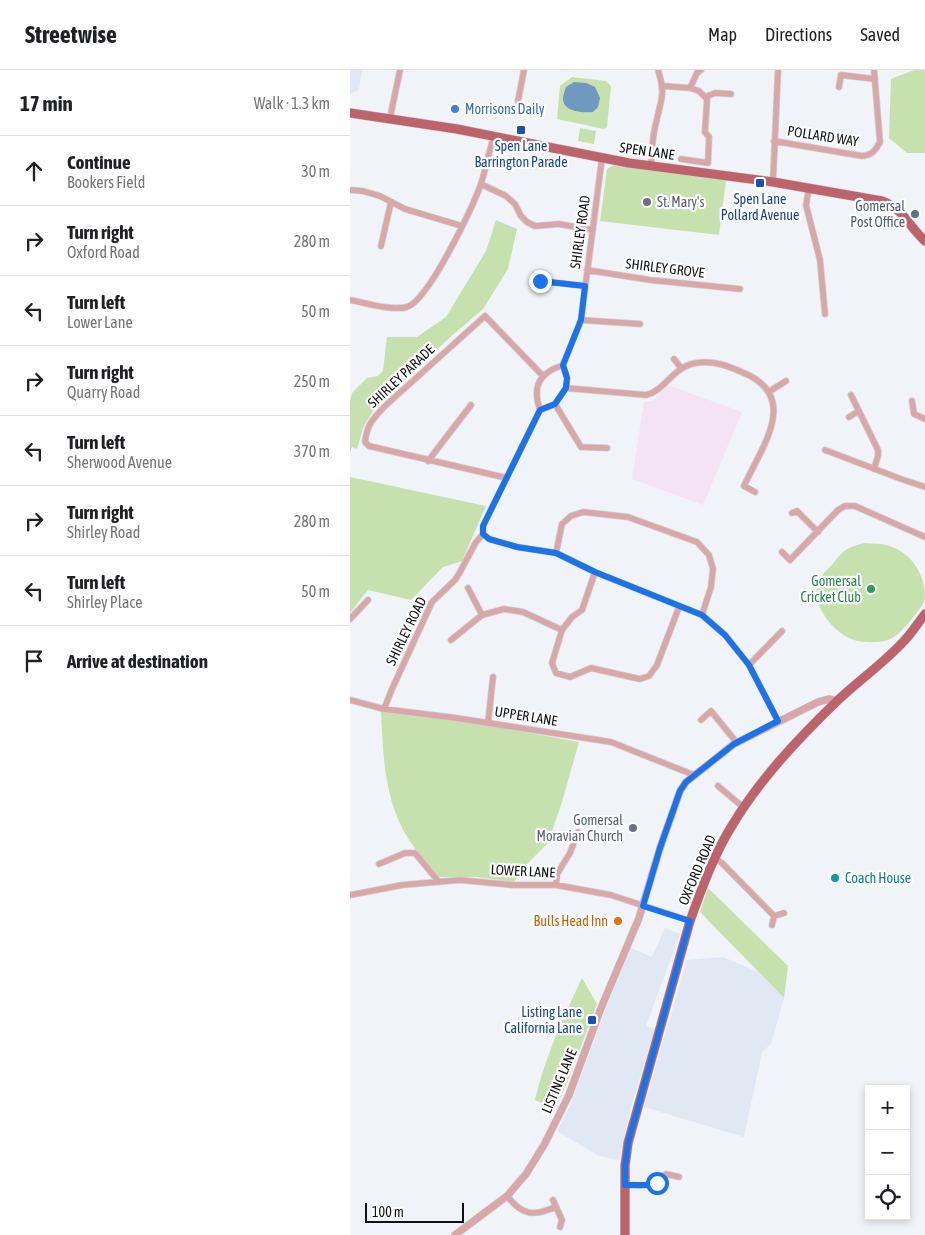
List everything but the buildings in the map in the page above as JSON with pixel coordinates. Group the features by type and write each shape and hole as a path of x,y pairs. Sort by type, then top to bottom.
{"main road":[{"name":"SPEN LANE","path":"350,113 494,136 602,158 809,187 882,201 893,205 901,212 925,241"},
{"name":"OXFORD ROAD","path":"625,1235 625,1166 628,1143 690,921 715,858 743,807 776,766 837,701 903,643 925,614"}],"street":[{"path":"390,118 400,70"},
{"path":"518,101 524,70"},
{"path":"651,166 663,86 658,70"},
{"path":"690,88 697,73 701,70"},
{"path":"773,182 778,70"},
{"name":"POLLARD WAY","path":"774,141 862,156 876,151 880,142 874,70"},
{"path":"839,86 841,75 875,80"},
{"path":"663,86 690,88 699,91 706,99 705,132 710,137 708,162 681,159"},
{"path":"705,97 715,93 731,94"},
{"path":"350,300 393,308 406,307 415,303 446,258 462,226 481,184 494,136"},
{"name":"SHIRLEY ROAD","path":"566,388 567,378 563,365 581,320 602,158"},
{"path":"481,184 506,196 515,204 521,216 535,226 559,224 593,230"},
{"path":"809,187 806,205 820,260 824,314"},
{"path":"350,190 363,191 380,196 404,209 462,226"},
{"path":"381,246 391,202"},
{"name":"SHIRLEY GROVE","path":"587,270 650,280 740,289"},
{"path":"540,281 585,286"},
{"name":"SHIRLEY PARADE","path":"507,478 369,446 365,442 366,430 371,420 385,406 485,316 543,376"},
{"path":"581,320 640,324"},
{"path":"674,359 681,368"},
{"path":"563,365 552,368 543,376 537,386 536,397 540,410 555,404 566,388 646,395 653,393 681,368 697,363 718,363 751,376 770,391 774,406 770,432 744,486 755,492"},
{"path":"770,391 786,381"},
{"path":"851,395 878,450 874,469"},
{"path":"912,401 914,414 925,419"},
{"path":"428,460 471,404"},
{"path":"555,404 581,447 607,448"},
{"name":"SHIRLEY ROAD","path":"384,709 432,602 455,580 476,542 483,534 483,526 540,410"},
{"path":"849,417 859,410"},
{"path":"825,450 925,487"},
{"path":"782,552 790,560 838,510 845,506 855,506 925,538"},
{"path":"796,510 818,532"},
{"path":"556,553 562,524 571,516 583,512 628,517 697,542 709,555 713,569 711,587 702,615"},
{"path":"483,534 489,539 517,547 556,553 595,572 702,615 725,635 749,665 778,721"},
{"path":"595,572 582,610 572,617 562,630 552,663 556,672 570,677 591,668 640,679 650,676 657,665 679,607"},
{"path":"468,588 482,614"},
{"path":"350,619 368,600"},
{"path":"452,640 482,614 504,609 523,612 562,630"},
{"path":"749,665 782,631"},
{"path":"488,723 493,677"},
{"name":"LISTING LANE","path":"455,1235 507,1196 526,1174 569,1095 601,1008 643,906 660,848 680,791 686,782 737,743 778,721 818,702 829,699 837,701"},
{"name":"UPPER LANE","path":"350,700 384,709 611,742 694,775"},
{"path":"702,720 711,711 737,743"},
{"path":"718,786 743,807"},
{"path":"556,886 557,874 570,853 578,832"},
{"path":"379,864 412,852 439,882"},
{"path":"715,858 774,916"},
{"name":"LOWER LANE","path":"350,895 402,885 460,880 512,885 556,886 611,894 690,921"},
{"path":"774,916 784,913"},
{"path":"772,925 774,916"},
{"path":"625,1185 650,1185 657,1183 666,1172 679,1176"},
{"path":"507,1196 520,1210 530,1213 539,1214 555,1207"},
{"path":"553,1200 562,1220 560,1227"}],"shaded area":[{"path":"350,70 362,70 359,90 350,94"},
{"path":"668,385 742,412 703,505 632,479 644,402 653,401"},
{"path":"665,928 680,934 646,1026 655,1029 632,1103 619,1160 599,1156 557,1131 571,1103 608,1003 631,948 652,957"},
{"path":"723,957 758,972 784,998 771,1044 762,1052 744,1137 644,1107 687,960"}],"green space":[{"path":"914,70 925,70 925,153 907,153 889,138 891,79"},
{"path":"572,77 606,81 611,86 607,127 604,129 557,119 560,86"},
{"path":"580,128 596,131 594,144 578,141"},
{"path":"614,165 726,180 719,235 600,221 607,169"},
{"path":"496,220 517,229 508,269 483,309 447,340 373,411 363,428 357,449 352,447 350,452 350,401 352,393 367,378 378,376 383,371 387,337 417,337 446,317 486,251"},
{"path":"350,477 486,506 462,561 443,567 411,600 368,590 350,613"},
{"name":"Gomersal Cricket Club","path":"864,543 886,545 902,552 919,571 924,589 925,598 917,612 898,634 884,641 862,642 854,640 838,631 825,616 817,599 819,581 823,575 845,551"},
{"path":"381,711 482,724 579,742 548,843 528,863 514,882 476,877 437,877 409,840 394,810 386,777"},
{"path":"708,888 788,966 784,998 700,912"},
{"path":"582,978 597,1004 555,1109 535,1100 549,1053"}],"water":[{"path":"574,82 586,83 595,87 600,98 598,107 593,112 575,111 566,107 563,97 566,87"}],"place":[{"name":"Morrisons Daily","path":"455,109"},
{"name":"Spen Lane Barrington Parade","path":"521,130"},
{"name":"Spen Lane Pollard Avenue","path":"760,183"},
{"name":"St. Mary's","path":"647,202"},
{"name":"Gomersal Post Office","path":"915,214"},
{"name":"Gomersal Cricket Club","path":"871,589"},
{"name":"Gomersal Moravian Church","path":"633,828"},
{"name":"Coach House","path":"835,878"},
{"name":"Bulls Head Inn","path":"618,921"},
{"name":"Listing Lane California Lane","path":"592,1020"}],"route":[{"path":"540,281 585,286 581,320 563,365 567,378 566,388 555,404 540,410 483,526 483,534 489,539 517,547 556,553 595,572 702,615 725,635 749,665 778,721 734,744 686,782 680,791 660,848 643,906 690,921 628,1143 625,1166 625,1185 650,1185 657,1183"}]}
